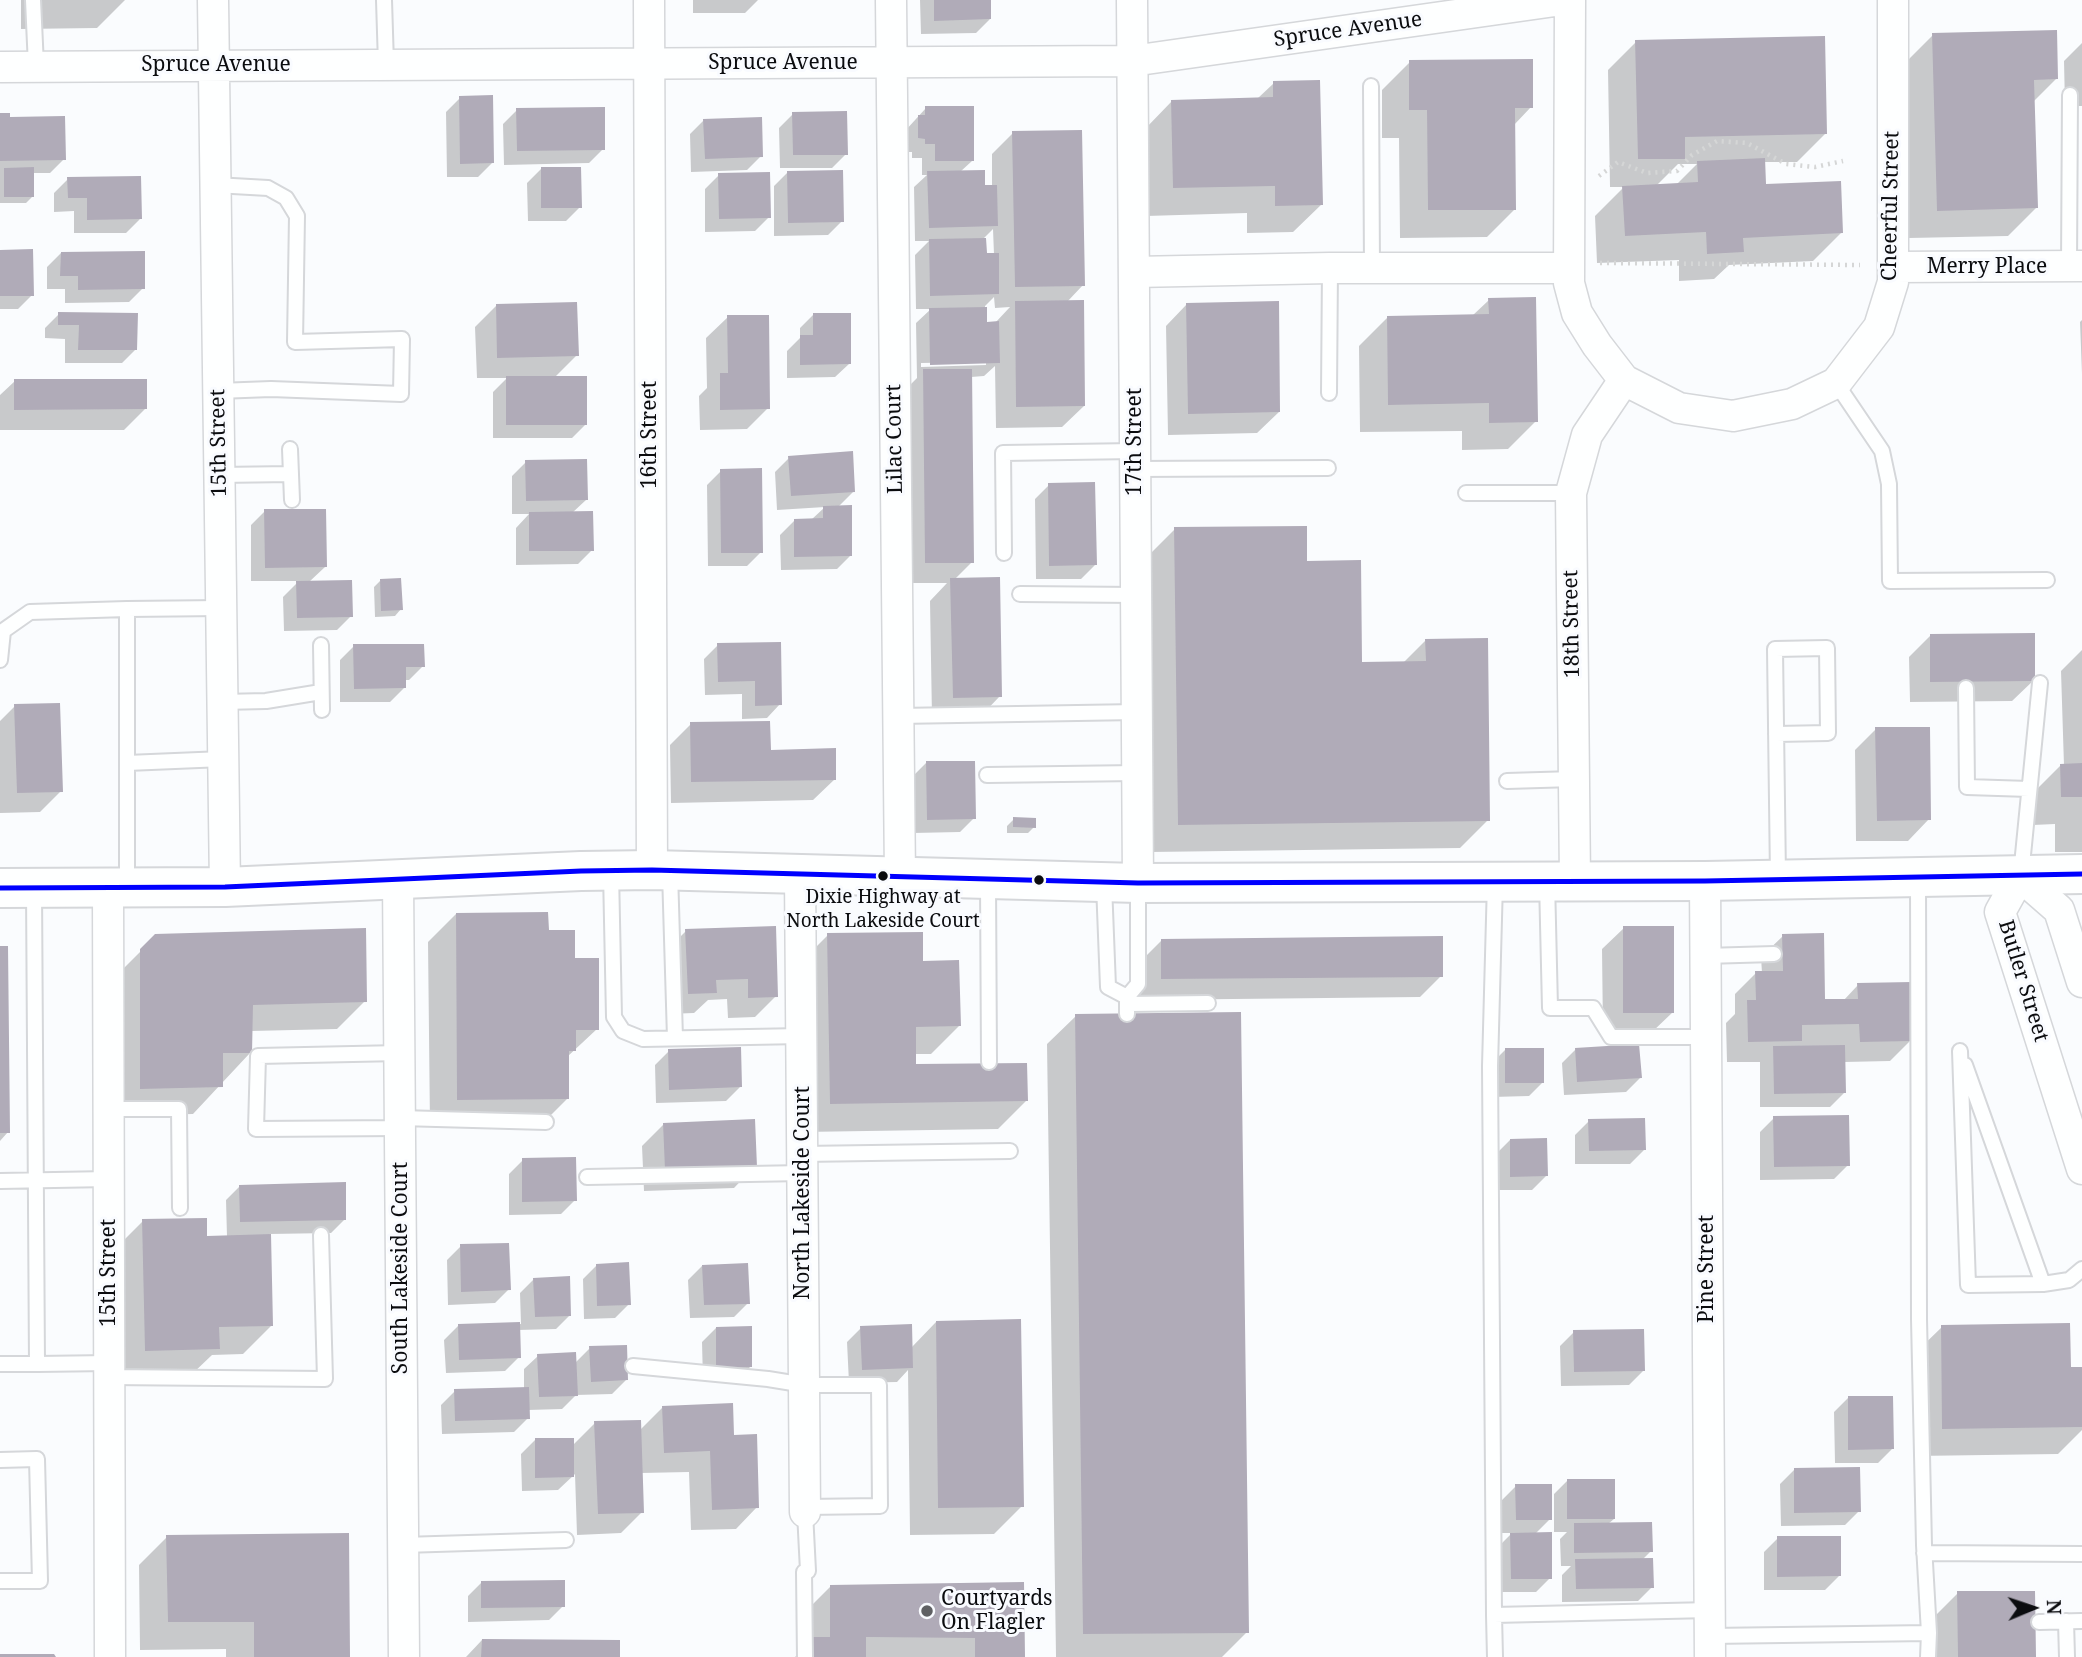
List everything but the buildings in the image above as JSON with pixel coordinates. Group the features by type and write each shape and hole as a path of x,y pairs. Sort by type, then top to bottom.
{"main road":[{"path":"17,888 225,887 398,878 661,870 1121,883 1704,881 2082,874"}],"street":[{"name":"15th Street","path":"213,0 225,887"},
{"name":"16th Street","path":"649,0 661,870"},
{"name":"Lilac Court","path":"891,0 900,877"},
{"name":"17th Street","path":"1121,883 1137,773 1132,0"},
{"name":"Spruce Avenue","path":"0,67 1132,61 1562,0"},
{"path":"1135,272 1329,268 1569,268 1570,0"},
{"name":"Cheerful Street","path":"1569,268 1569,284 1577,313 1624,380 1679,408 1734,416 1792,404 1836,383 1879,327 1893,282 1893,0"},
{"name":"Merry Place","path":"1893,267 2075,267"},
{"name":"18th Street","path":"1561,881 1574,779 1572,493 1587,435 1624,380"},
{"name":"North Lakeside Court","path":"800,874 806,1510"},
{"path":"2020,876 2059,909 2082,982"},
{"name":"Butler Street","path":"2020,876 2000,912 2082,1169"},
{"name":"South Lakeside Court","path":"398,878 404,1657"},
{"name":"Pine Street","path":"1704,881 1710,1635"},
{"name":"15th Street","path":"110,1657 109,1109 118,888"}],"lane":[{"path":"33,0 36,66"},
{"path":"384,0 386,64"},
{"path":"1371,86 1372,269"},
{"path":"2070,95 2075,267"},
{"path":"215,185 268,188 286,198 298,216 295,342 402,339 401,394 271,389 218,391"},
{"path":"1329,268 1329,393"},
{"path":"1836,383 1882,451 1889,484 1890,580 2047,580"},
{"path":"290,449 292,500"},
{"path":"1004,553 1003,453 1328,468"},
{"path":"219,474 291,474"},
{"path":"1466,493 1572,493"},
{"path":"1020,594 1136,595"},
{"path":"0,660 3,631 30,612 221,608"},
{"path":"118,888 127,763 127,609"},
{"path":"321,645 322,710"},
{"path":"1776,734 1828,733 1827,648 1775,649 1776,734 1778,879"},
{"path":"2020,876 2040,683"},
{"path":"1966,688 1967,787 2029,789"},
{"path":"222,702 266,701 321,692"},
{"path":"898,716 1137,712"},
{"path":"127,763 223,759"},
{"path":"987,775 1137,773"},
{"path":"1507,780 1574,779"},
{"path":"661,870 675,1038"},
{"path":"610,871 614,1017 624,1031 643,1039 802,1036"},
{"path":"1918,877 1919,1319 1928,1657"},
{"path":"988,880 989,1062"},
{"path":"1561,881 1550,1008 1593,1008 1611,1037 1706,1037"},
{"path":"1494,1657 1490,1066 1495,882"},
{"path":"1121,883 1108,987 1127,1005 1208,1003"},
{"path":"1121,883 1138,985 1127,1005"},
{"path":"17,888 36,1180 37,1364"},
{"path":"1705,956 1774,954"},
{"path":"2043,1284 1959,1051 1968,1285 2043,1284 2069,1280 2082,1269"},
{"path":"400,1053 258,1056 256,1129 400,1123 546,1122"},
{"path":"109,1109 179,1109 180,1208"},
{"path":"587,1177 1010,1151"},
{"path":"0,1181 109,1179"},
{"path":"0,1364 325,1379 321,1235"},
{"path":"633,1366 804,1385 879,1385 880,1506 806,1510 805,1657"},
{"path":"0,1460 37,1459 40,1581 0,1581"},
{"path":"403,1545 566,1540"},
{"path":"1924,1553 2082,1554"},
{"path":"1494,1615 1710,1635 1929,1633"},
{"path":"2066,1621 2067,1657"},
{"path":"2039,1622 2082,1621"}],"path":[{"path":"1598,177 1618,162 1647,173 1677,171 1692,155 1717,141 1747,143 1786,164 1815,167 1843,161"},
{"path":"1600,263 1860,265"}],"transit line":[{"path":"0,888 225,887 652,870 1138,883 1705,881 2082,874"}],"place":[{"name":"Dixie Highway at North Lakeside Court","path":"883,876"},
{"name":"Courtyards On Flagler","path":"927,1611"}]}
